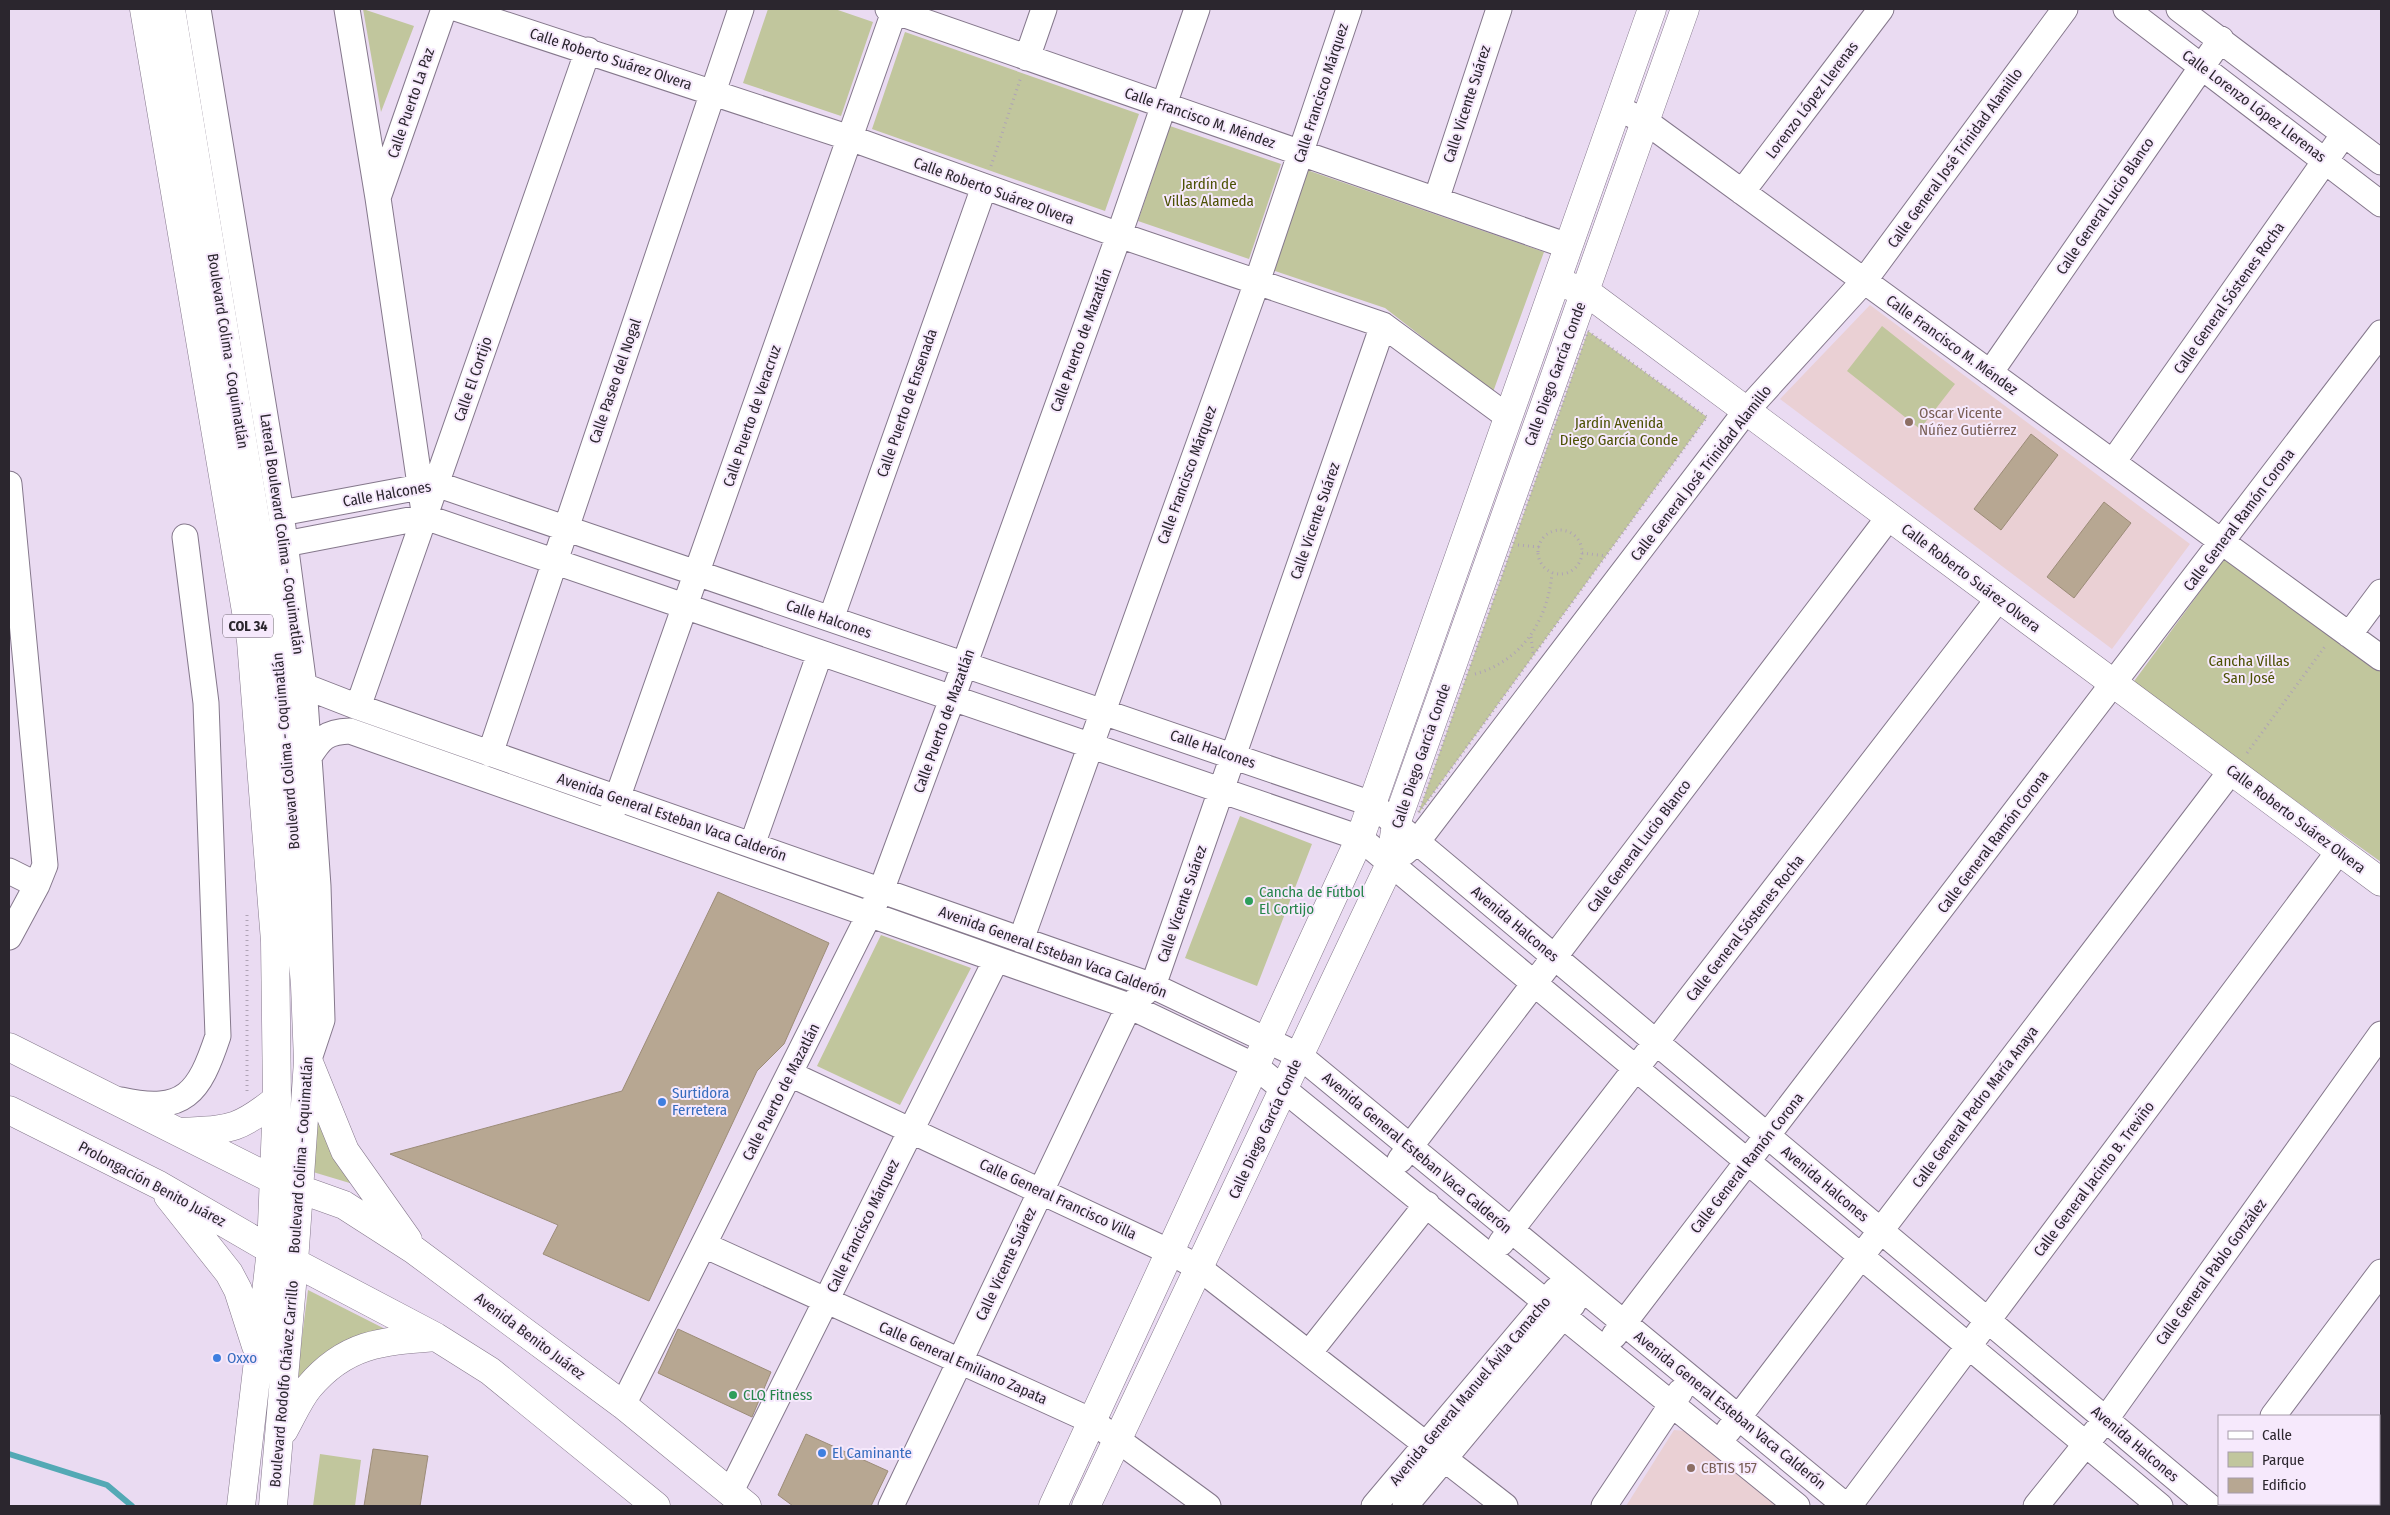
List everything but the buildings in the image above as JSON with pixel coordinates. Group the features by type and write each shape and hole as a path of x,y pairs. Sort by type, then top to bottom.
{"main road":[{"name":"Boulevard Colima - Coquimatlán","path":"144,9 251,642 275,941 277,1099 274,1180 282,1256"},
{"name":"Boulevard Colima - Coquimatlán","path":"171,9 276,644 305,985 308,1061 299,1189 282,1256"},
{"name":"Calle Diego García Conde","path":"1053,1506 1360,838 1652,9"},
{"name":"Calle Diego García Conde","path":"1086,1506 1390,864 1396,824 1685,9"},
{"name":"Calle Roberto Suárez Olvera","path":"1556,282 1585,291 2114,684 2235,759 2339,851 2381,882"},
{"path":"9,1047 274,1180 299,1189"},
{"path":"308,1061 345,1151 414,1250"},
{"path":"180,1132 230,1129 253,1118 277,1099"},
{"name":"Prolongación Benito Juárez","path":"9,1110 159,1185 282,1256"},
{"path":"159,1185 229,1273 238,1290 259,1356"},
{"name":"Avenida Benito Juárez","path":"299,1189 344,1205 414,1250 623,1406 739,1500"},
{"path":"282,1256 436,1338 490,1371 656,1506"},
{"name":"Boulevard Rodolfo Chávez Carrillo","path":"241,1506 259,1356 282,1256"},
{"name":"Boulevard Rodolfo Chávez Carrillo","path":"273,1506 280,1438 282,1256"},
{"path":"280,1438 308,1388 328,1367 357,1349 389,1341 436,1338"}],"street":[{"name":"Lateral Boulevard Colima - Coquimatlán","path":"198,9 286,544 304,686 318,886 322,1020 308,1061"},
{"path":"347,9 428,486 425,517 358,707"},
{"name":"Calle Puerto La Paz","path":"378,198 444,9"},
{"name":"Calle Roberto Suárez Olvera","path":"458,9 588,50 850,138 1118,235 1383,325 1508,417"},
{"name":"Calle Paseo del Nogal","path":"490,754 741,9"},
{"path":"1027,58 1044,9"},
{"name":"Calle Puerto de Mazatlán","path":"623,1406 881,891 952,699 1197,9"},
{"name":"Calle Francisco Márquez","path":"1021,940 1101,711 1257,282 1349,9"},
{"name":"Calle Vicente Suárez","path":"1436,200 1499,9"},
{"name":"Lorenzo López Llerenas","path":"1742,192 1882,9"},
{"name":"Calle General José Trinidad Alamillo","path":"1390,864 1417,842 1746,411 1864,281 2065,9"},
{"name":"Calle Lorenzo López Llerenas","path":"2126,9 2202,65 2381,204"},
{"path":"2180,9 2381,162"},
{"name":"Calle Francisco M. Méndez","path":"892,10 1568,246"},
{"name":"Calle Puerto de Veracruz","path":"608,822 850,138 892,10"},
{"name":"Calle General Lucio Blanco","path":"1990,373 2221,39"},
{"name":"Calle El Cortijo","path":"428,486 588,50"},
{"name":"Calle Francisco M. Méndez","path":"1617,108 1645,121 2222,542 2339,638 2381,658"},
{"name":"Calle General Sóstenes Rocha","path":"2113,462 2344,134"},
{"name":"Calle Puerto de Ensenada","path":"831,619 984,187"},
{"name":"Calle Vicente Suárez","path":"891,1506 1128,1006 1153,986 1383,325"},
{"name":"Calle General Ramón Corona","path":"1604,1349 2381,333"},
{"path":"9,484 45,865 37,885 9,937"},
{"name":"Calle Halcones","path":"281,513 428,486 566,529 1372,804"},
{"name":"Calle Halcones","path":"286,544 425,517 1360,838"},
{"name":"Calle General Lucio Blanco","path":"1389,1174 1889,517"},
{"path":"110,1098 143,1105 163,1105 182,1098 197,1086 207,1069 218,1036 206,703 185,537"},
{"path":"2339,638 2381,592"},
{"name":"Calle General Sóstenes Rocha","path":"1491,1257 1999,598"},
{"path":"752,845 820,653"},
{"name":"Avenida General Esteban Vaca Calderón","path":"304,686 490,754 1153,986 1300,1056 1738,1418 1848,1506"},
{"name":"Avenida General Esteban Vaca Calderón","path":"309,757 319,741 333,732 350,731 1128,1006 1255,1066 1797,1506"},
{"name":"Calle General Pedro María Anaya","path":"1719,1443 1881,1231 2235,759"},
{"name":"Avenida Halcones","path":"1372,804 1988,1321 2106,1419 2210,1501"},
{"path":"1360,838 2160,1506"},
{"name":"Calle General Jacinto B. Treviño","path":"1848,1506 2339,851"},
{"path":"793,888 802,863"},
{"path":"9,871 37,885"},
{"name":"Calle Francisco Márquez","path":"739,1500 826,1300 996,960"},
{"name":"Calle General Pablo González","path":"2036,1506 2087,1445 2381,1034"},
{"name":"Calle General Francisco Villa","path":"790,1074 1170,1252 1199,1268 1505,1506"},
{"path":"1309,1353 1426,1204"},
{"name":"Calle General Emiliano Zapata","path":"704,1245 1092,1421 1208,1506"},
{"path":"2274,1415 2381,1272"},
{"name":"Avenida General Manuel Ávila Camacho","path":"1374,1506 1435,1452 1576,1283"},
{"path":"1604,1506 1690,1378"},
{"name":"Avenida General Manuel Ávila Camacho","path":"1405,1506 1435,1452"}],"path":[{"path":"984,187 1027,58"},
{"path":"1588,331 1707,417 1606,556 1418,814 1588,331"},
{"path":"1561,530 1575,536 1580,542 1582,553 1579,563 1570,572 1564,574 1552,573 1540,562 1539,547 1547,535 1561,530"},
{"path":"1513,545 1539,547"},
{"path":"1582,553 1606,556"},
{"path":"1467,675 1486,671 1504,662 1530,636 1544,610 1552,573"},
{"path":"1530,636 1534,656"},
{"path":"2235,759 2246,754 2339,638"}],"shaded area":[{"path":"1870,305 2190,544 2112,649 1780,399"},
{"name":"CBTIS 157","path":"1674,1430 1686,1431 1780,1506 1626,1506"}],"green space":[{"path":"363,9 414,26 381,112"},
{"path":"768,9 835,9 873,22 841,116 743,83"},
{"path":"905,32 1139,114 1105,211 872,129"},
{"name":"Jardín de Villas Alameda","path":"1170,126 1281,164 1249,259 1138,221"},
{"path":"1307,170 1544,252 1493,392 1385,308 1272,270"},
{"path":"1882,326 1955,384 1920,429 1847,371"},
{"name":"Jardín Avenida Diego García Conde","path":"1588,331 1707,417 1418,814"},
{"name":"Cancha Villas San José","path":"2227,555 2381,668 2381,862 2132,684"},
{"name":"Cancha de Fútbol El Cortijo","path":"1240,816 1312,844 1257,986 1185,958"},
{"path":"881,935 971,968 900,1105 817,1066"},
{"path":"317,1107 353,1184 313,1172"},
{"path":"308,1290 393,1333 294,1400"},
{"path":"320,1454 361,1460 355,1506 313,1506"}],"waterway":[{"path":"9,1454 107,1485 132,1506"}],"place":[{"name":"Oscar Vicente Núñez Gutiérrez","path":"1909,422"},
{"name":"Cancha de Fútbol El Cortijo","path":"1249,901"},
{"name":"Surtidora Ferretera","path":"662,1102"},
{"name":"Oxxo","path":"217,1358"},
{"name":"CLQ Fitness","path":"733,1395"},
{"name":"El Caminante","path":"822,1453"},
{"name":"CBTIS 157","path":"1691,1468"}]}
